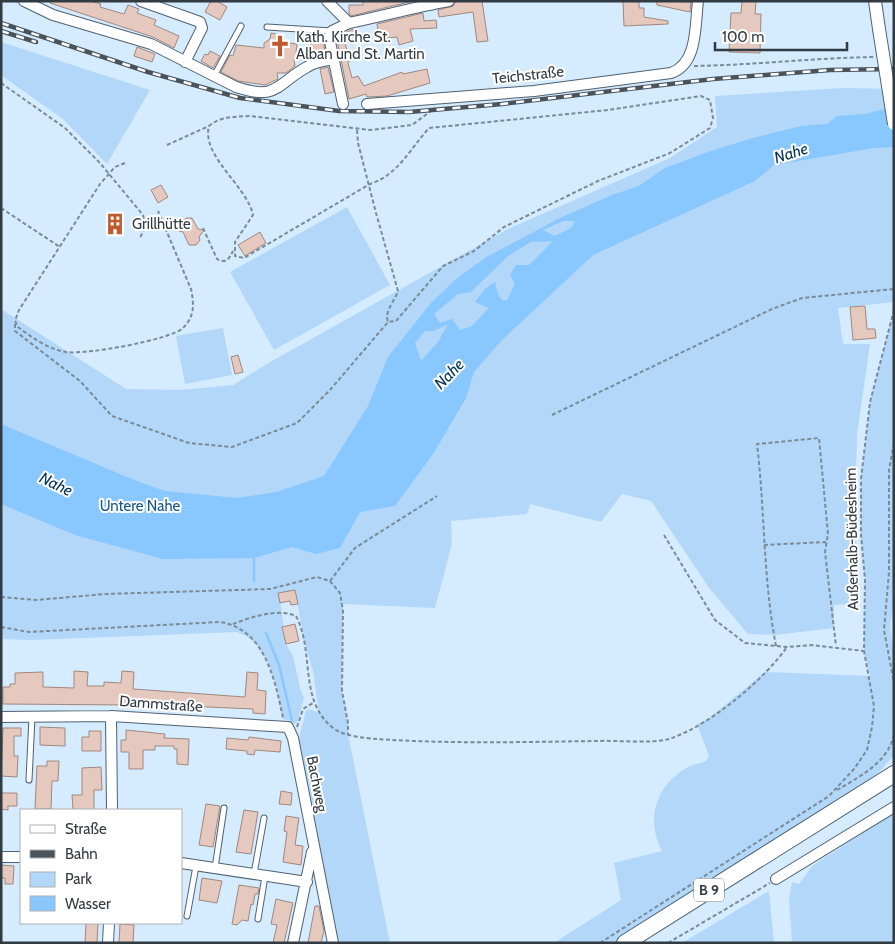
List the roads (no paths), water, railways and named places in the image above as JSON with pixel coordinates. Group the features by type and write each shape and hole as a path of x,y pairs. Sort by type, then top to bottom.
{"highway":[{"path":"889,779 894,764"},
{"name":"B 9","path":"624,943 889,779"},
{"name":"B 9","path":"642,943 889,779"}],"street":[{"path":"24,1 53,15 151,44 243,89 271,92 280,88 309,65 333,59"},
{"path":"141,1 200,22 202,28 185,62"},
{"path":"327,1 349,23"},
{"path":"343,104 329,37 332,31 349,23 449,1"},
{"name":"Teichstraße","path":"367,104 623,80 672,72 684,66 691,54 695,38 698,1"},
{"path":"875,1 894,124"},
{"path":"111,716 112,809"},
{"name":"Dammstraße","path":"1,717 111,716 288,727"},
{"name":"Bachweg","path":"288,727 293,738 333,943"},
{"path":"776,879 894,807"},
{"name":"Bachweg","path":"293,943 313,846"},
{"path":"1,856 20,857"},
{"path":"182,863 307,882"},
{"path":"108,943 109,924"}],"lane":[{"path":"214,76 242,26"},
{"path":"267,27 332,31"},
{"path":"29,780 32,717"},
{"path":"215,868 224,808"},
{"path":"254,874 264,818"},
{"path":"187,916 196,865"},
{"path":"258,919 265,876"}],"water":[{"name":"Nahe","path":"894,106 894,147 874,148 774,165 755,181 593,255 502,340 474,372 466,398 433,454 395,506 360,512 340,548 316,554 292,547 254,558 163,559 75,535 1,504 1,424 134,480 165,491 237,498 276,492 324,476 368,406 388,357 431,303 457,278 488,256 560,218 612,195 639,186 665,168 753,138 801,126 827,124 837,116 866,114","holes":["563,221 575,221 571,228 555,236 543,230","553,241 529,265 516,265 510,275 515,284 507,300 502,300 498,294 495,282 485,289 475,302 489,308 472,326 460,330 452,319 440,323 434,314 458,294 471,292 508,256 531,242","448,324 438,342 421,361 415,343 425,331 434,331"]}],"waterway":[{"path":"254,555 254,581"},
{"path":"266,633 279,665 292,721"}],"railway":[{"path":"1,23 148,72 240,98 339,111 409,112 502,104 713,79 830,70 894,69"},
{"path":"1,31 36,42"}],"place":[{"name":"Kath. Kirche St. Alban und St. Martin","path":"280,46"},
{"name":"Grillhütte","path":"115,224"}],"park label":[{"name":"Untere Nahe","path":"140,506"}]}
